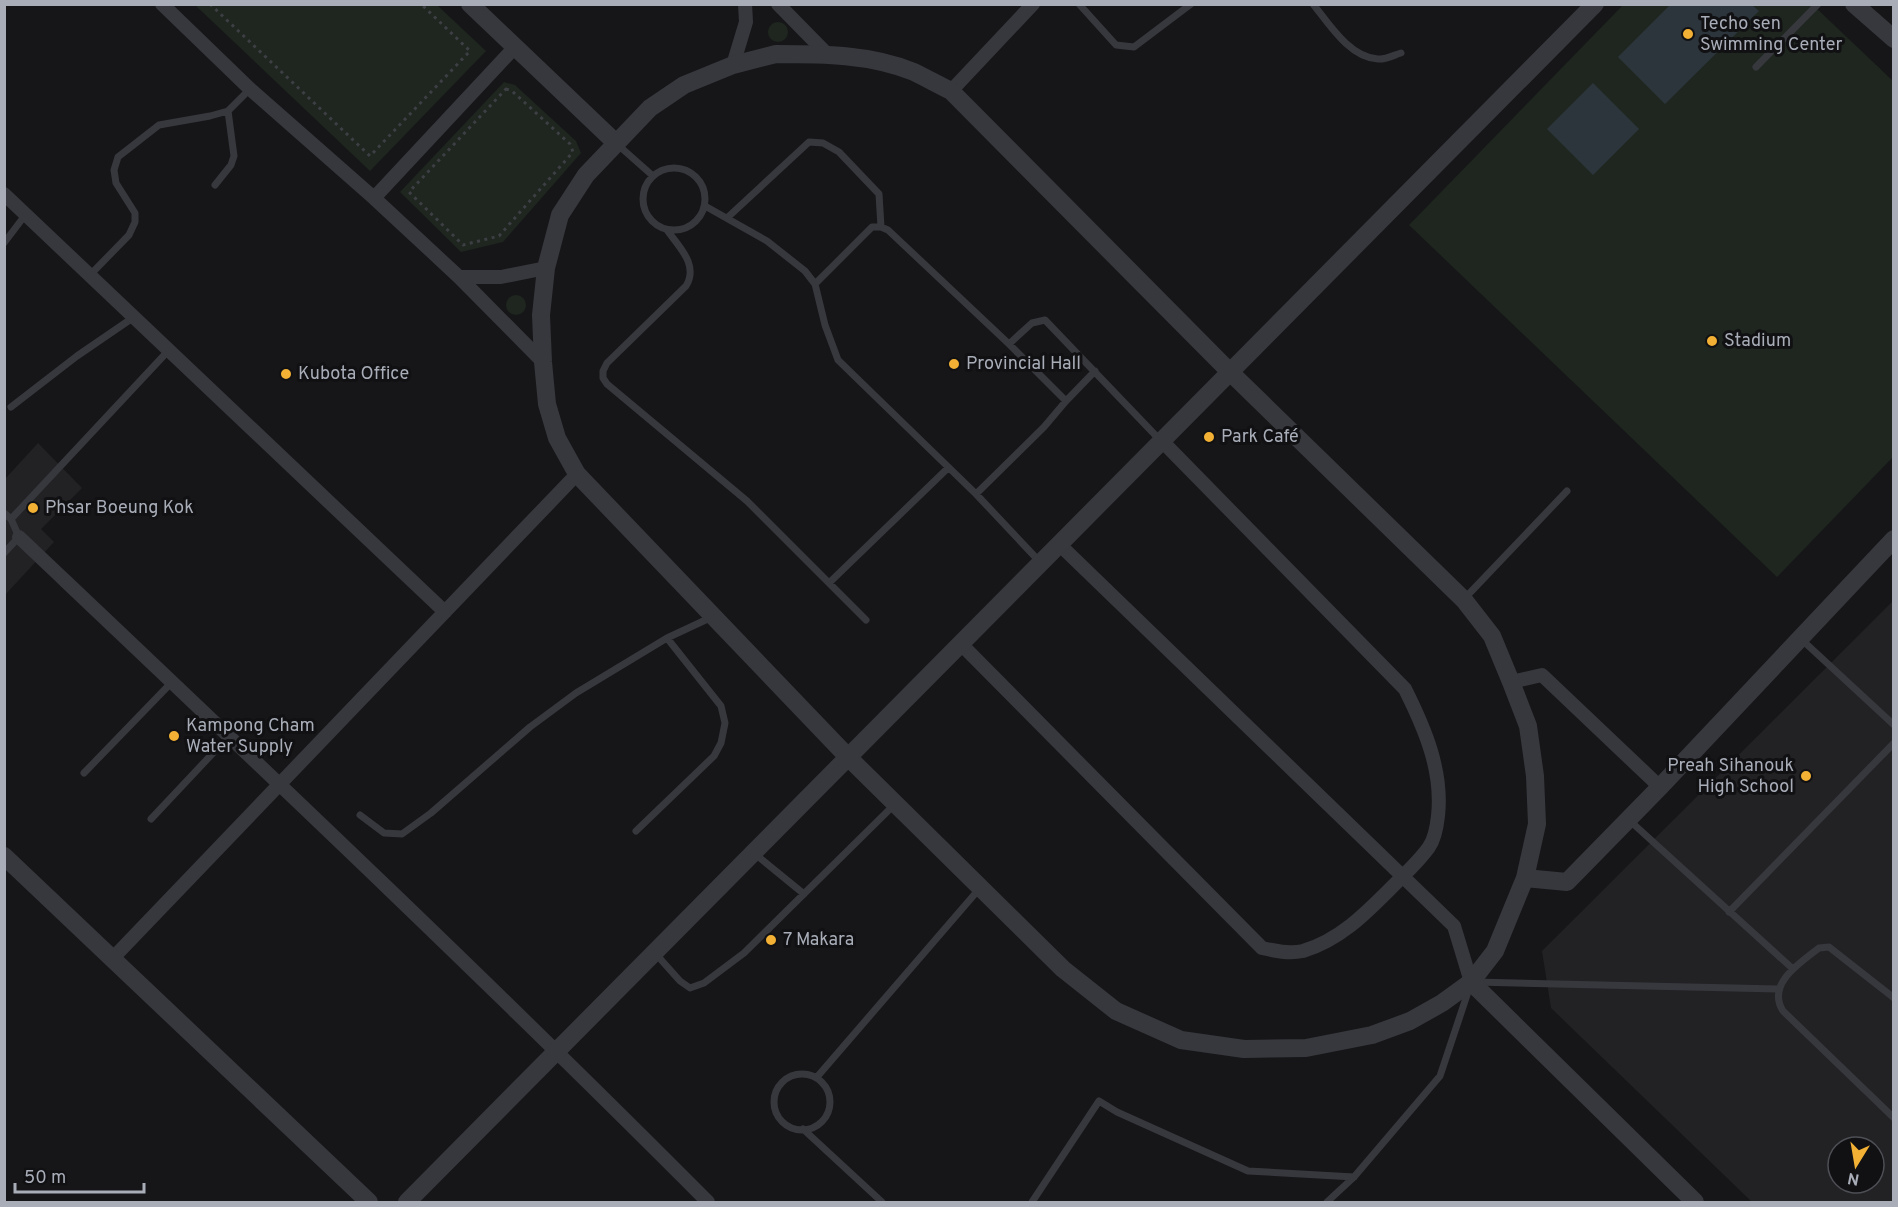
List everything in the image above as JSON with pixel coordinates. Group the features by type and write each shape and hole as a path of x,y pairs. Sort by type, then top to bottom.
{"street":[{"path":"162,4 250,89 374,198 459,277 543,362"},
{"path":"470,4 616,143"},
{"path":"733,64 746,22 746,4"},
{"path":"778,4 826,54"},
{"path":"951,92 1033,4"},
{"path":"407,1203 1595,4"},
{"path":"1854,4 1893,39"},
{"path":"374,198 515,47"},
{"path":"776,54 826,54 867,59 912,72 951,92 1230,372 1464,600 1492,636 1528,726 1535,777 1537,824 1525,878 1495,951 1471,982 1442,1003 1410,1021 1361,1037 1306,1048 1244,1049 1182,1040 1116,1011 1063,969 848,758 577,474 557,438 548,404 543,362 541,315 546,268 560,215 585,175 650,108 684,85 733,64 776,54"},
{"path":"4,194 445,612"},
{"path":"459,277 501,277 546,268"},
{"path":"961,644 1262,948 1279,952 1302,951 1336,936 1362,917 1430,846 1438,818 1439,790 1432,752 1418,714 1405,689 1162,441"},
{"path":"112,958 577,474"},
{"path":"19,537 557,1051 708,1203"},
{"path":"1525,878 1567,882 1629,820 1893,539"},
{"path":"1060,544 1454,926 1471,982 1695,1203"},
{"path":"1511,682 1542,675 1660,787"},
{"path":"4,856 369,1203"}],"lane":[{"path":"1079,4 1116,45 1134,47 1191,4"},
{"path":"1313,4 1332,28 1357,53 1378,59 1401,53"},
{"path":"1756,67 1818,4"},
{"path":"90,276 129,235 135,222 135,213 117,183 114,170 118,157 159,124 228,111 250,89"},
{"path":"215,185 231,165 234,156 228,111"},
{"path":"727,218 809,142 823,143 839,152 879,194 880,227"},
{"path":"616,143 653,176"},
{"path":"670,168 689,172 697,178 705,196 705,206 695,222 677,230 667,230 650,220 642,202 646,184 653,176 670,168"},
{"path":"705,206 766,241 805,272 815,284 825,325 838,360 976,494 1041,563"},
{"path":"4,243 26,214"},
{"path":"815,284 872,227 888,230 1066,401"},
{"path":"667,230 691,265 690,279 686,286 607,363 603,370 603,378 607,384 747,501 866,620"},
{"path":"11,407 77,356 134,317"},
{"path":"1009,344 1032,323 1045,320 1162,441"},
{"path":"11,519 169,350"},
{"path":"976,494 1044,427 1095,371"},
{"path":"829,583 948,468"},
{"path":"1464,600 1567,491"},
{"path":"4,513 11,519 19,537 4,553"},
{"path":"360,815 384,833 402,834 431,813 530,727 576,693 666,638 712,617"},
{"path":"636,831 714,756 722,743 725,723 721,706 666,638"},
{"path":"1800,638 1893,724"},
{"path":"84,773 172,682"},
{"path":"151,819 229,736"},
{"path":"1729,912 1893,743"},
{"path":"655,952 690,988 704,983 744,953 896,803"},
{"path":"1629,820 1793,969"},
{"path":"754,853 804,894"},
{"path":"818,1077 980,888"},
{"path":"1893,998 1829,947 1819,948 1793,969 1778,989 1777,1001 1783,1011 1893,1118"},
{"path":"1327,1203 1354,1177 1440,1076 1471,982 1778,989"},
{"path":"805,1073 818,1077 830,1095 829,1111 822,1123 812,1129 794,1129 778,1118 773,1105 776,1089 788,1077 805,1073"},
{"path":"1032,1203 1099,1101 1117,1112 1248,1171 1354,1177"},
{"path":"803,1129 882,1203"}],"path":[{"path":"210,4 370,156 470,51 421,4"},
{"path":"506,89 512,91 570,144 573,152 499,236 463,245 409,192 506,89"}],"shaded area":[{"name":"Techo sen Swimming Center","path":"1671,4 1752,5 1759,11 1665,104 1618,57"},
{"path":"195,5 437,5 486,51 370,171"},
{"name":"Stadium","path":"1623,5 1813,5 1893,81 1893,457 1777,577 1409,225"},
{"path":"778,22 785,25 788,32 785,39 778,42 771,39 768,32 771,25"},
{"path":"504,82 515,85 576,141 581,153 503,242 461,252 400,192"},
{"path":"1593,83 1639,129 1593,175 1547,129"},
{"path":"516,295 523,298 526,305 523,312 516,315 509,312 506,305 509,298"},
{"name":"Phsar Boeung Kok","path":"38,443 82,488 41,529 54,542 5,595 5,479"},
{"name":"Preah Sihanouk High School","path":"1893,601 1893,1202 1752,1202 1551,1008 1542,951"}],"place":[{"name":"Techo sen Swimming Center","path":"1688,34"},
{"name":"Stadium","path":"1712,341"},
{"name":"Provincial Hall","path":"954,364"},
{"name":"Kubota Office","path":"286,374"},
{"name":"Park Café","path":"1209,437"},
{"name":"Phsar Boeung Kok","path":"33,508"},
{"name":"Kampong Cham Water Supply","path":"174,736"},
{"name":"Preah Sihanouk High School","path":"1806,776"},
{"name":"7 Makara","path":"771,940"}]}
